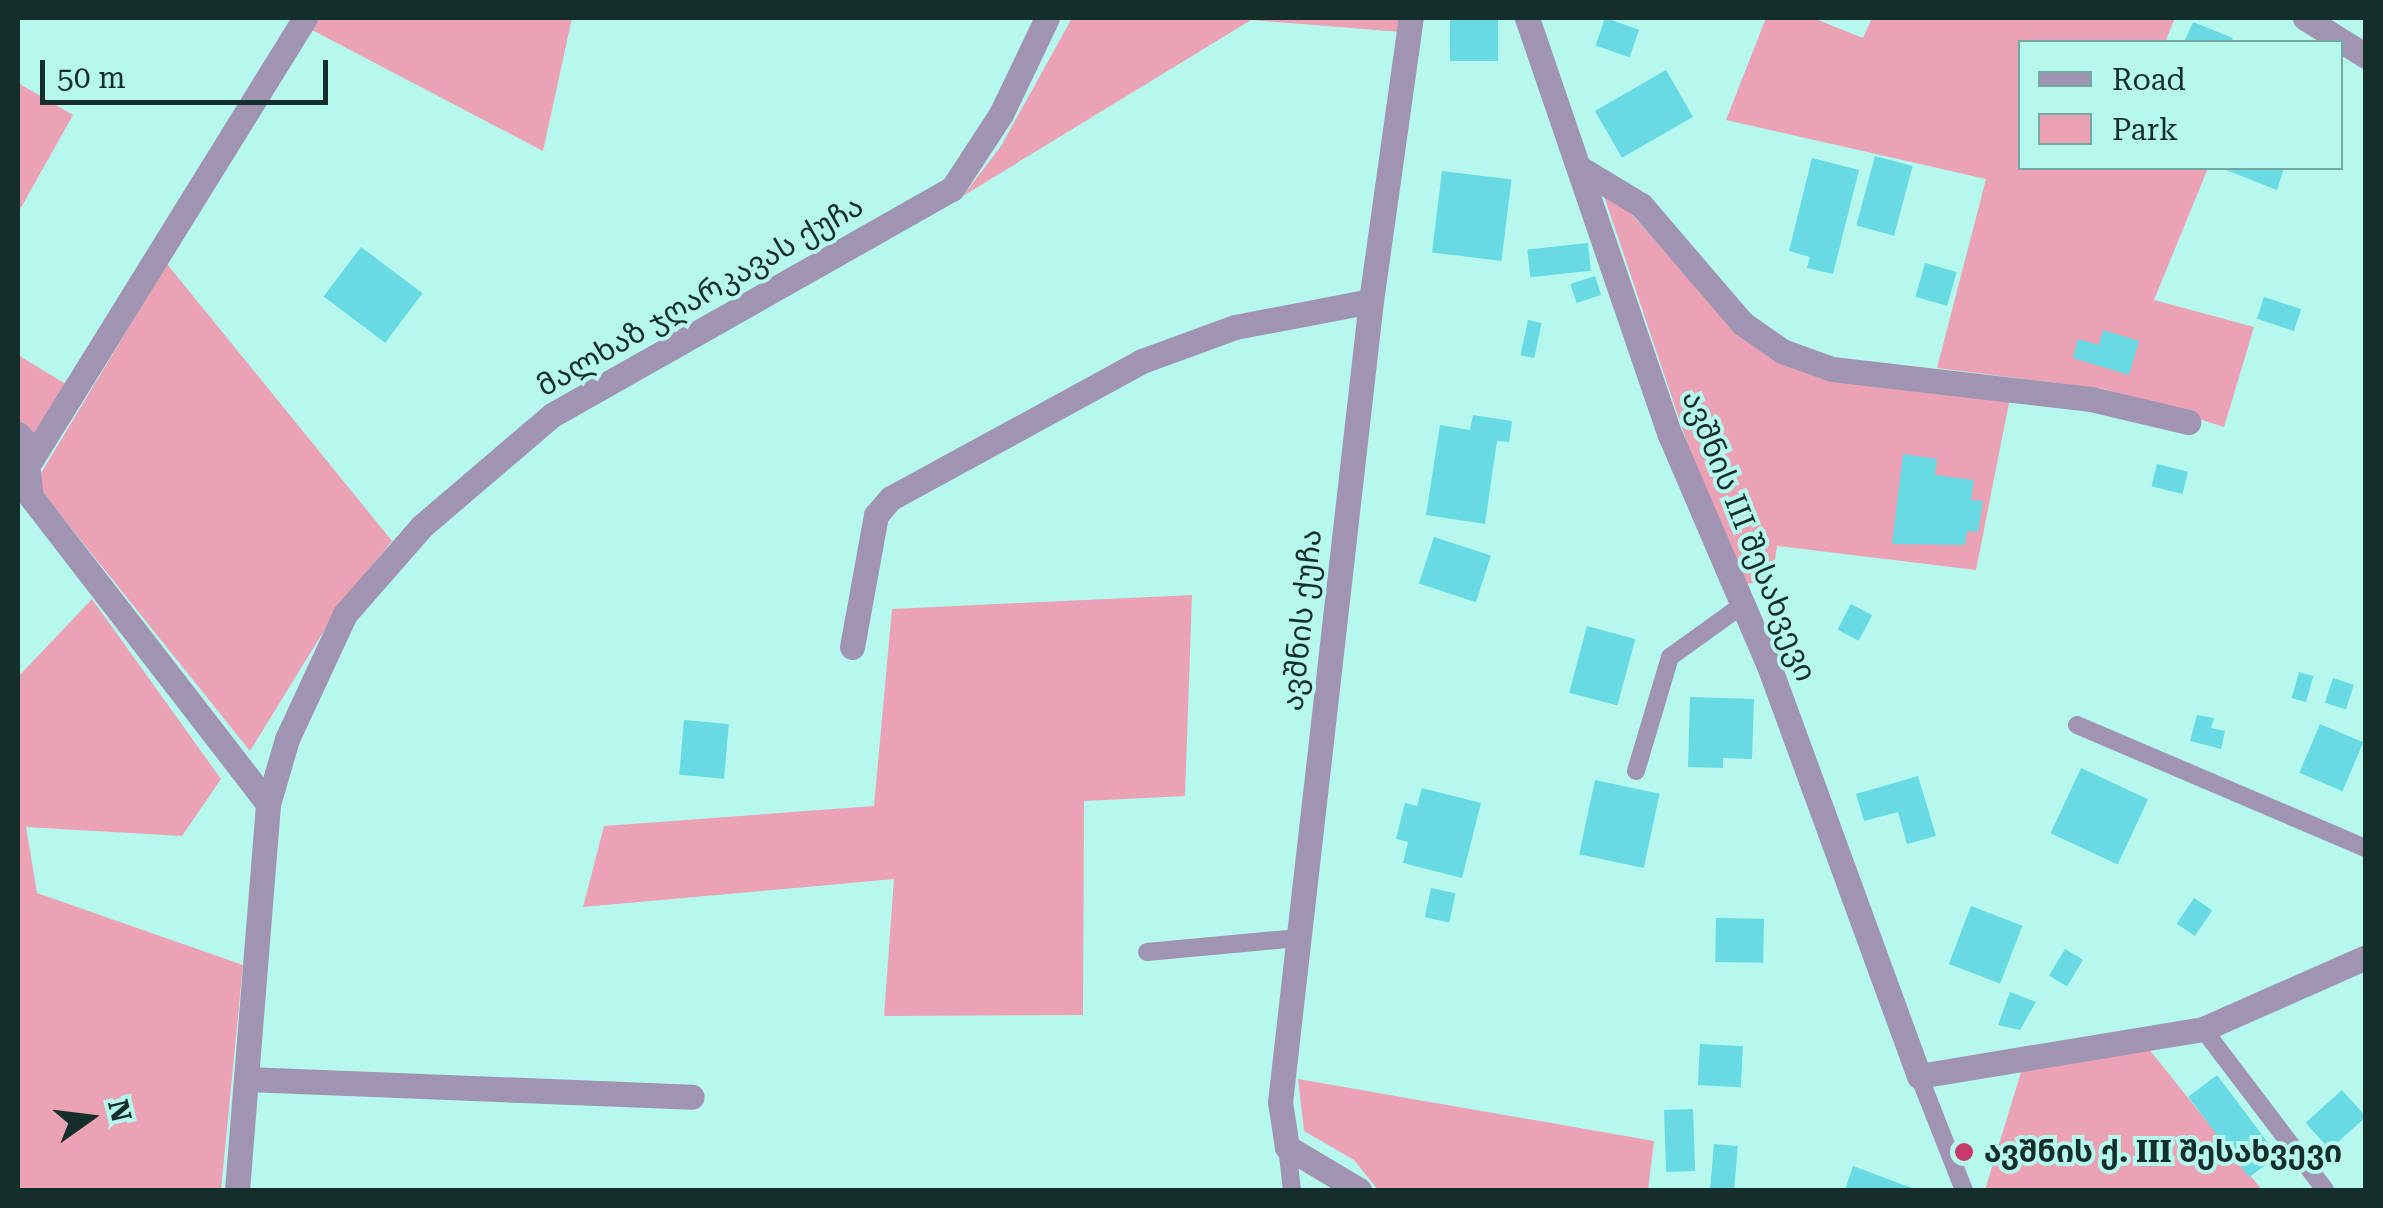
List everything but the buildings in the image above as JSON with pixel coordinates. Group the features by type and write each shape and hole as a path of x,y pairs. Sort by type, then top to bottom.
{"street":[{"path":"22,477 305,18"},
{"name":"მალხაზ ჯღარკავას ქუჩა","path":"237,1190 249,1079 268,804 286,739 344,614 422,526 552,416 952,189 1001,114 1047,18"},
{"name":"ავშნის ქუჩა","path":"1287,1147 1280,1102 1371,300 1411,18"},
{"name":"ავშნის III შესახვევი","path":"1527,18 1583,170 1670,435 1768,666 1918,1076"},
{"path":"2305,18 2340,40"},
{"path":"2343,42 2366,56"},
{"path":"1583,170 1640,205 1742,323 1782,351 1832,369 2092,399 2188,422"},
{"path":"852,648 876,515 890,498 1142,360 1234,327 1371,300"},
{"path":"18,434 22,477 31,497 268,804"},
{"path":"1918,1076 2203,1029 2366,958"},
{"path":"249,1079 692,1097"},
{"path":"1287,1147 1359,1190"}],"lane":[{"path":"1636,771 1670,657 1740,606"},
{"path":"2077,725 2366,848"},
{"path":"1146,952 1299,938"},
{"path":"2203,1029 2326,1190"},
{"name":"ავშნის III შესახვევი","path":"1918,1076 1964,1190"},
{"path":"1287,1147 1292,1190"}],"green space":[{"path":"319,18 572,18 543,151 312,30"},
{"path":"1072,18 1402,18 1401,32 1251,20 963,196 1001,146"},
{"path":"1766,18 1813,18 1863,38 1872,18 2175,18 2166,40 2018,40 2018,170 2207,170 2154,300 2254,327 2224,427 2104,389 1937,368 1986,179 1726,120"},
{"path":"18,83 73,115 18,213"},
{"path":"1604,196 1627,209 1735,331 1775,360 1822,379 2010,398 1976,570 1777,546 1772,581 1745,584 1696,469"},
{"path":"167,264 392,541 338,608 250,751 35,483"},
{"path":"18,355 69,386 18,461"},
{"path":"1192,595 1185,796 1084,801 1083,1015 884,1016 894,879 583,907 604,826 874,806 892,609"},
{"path":"92,599 221,779 182,836 26,827 37,893 243,965 221,1190 18,1190 18,677"},
{"path":"2148,1048 2262,1190 1985,1190 2022,1069"},
{"path":"1298,1079 1654,1141 1648,1190 1378,1190 1354,1160 1304,1131"}],"place":[{"name":"ავშნის ქ. III შესახვევი","path":"1964,1152"}]}
